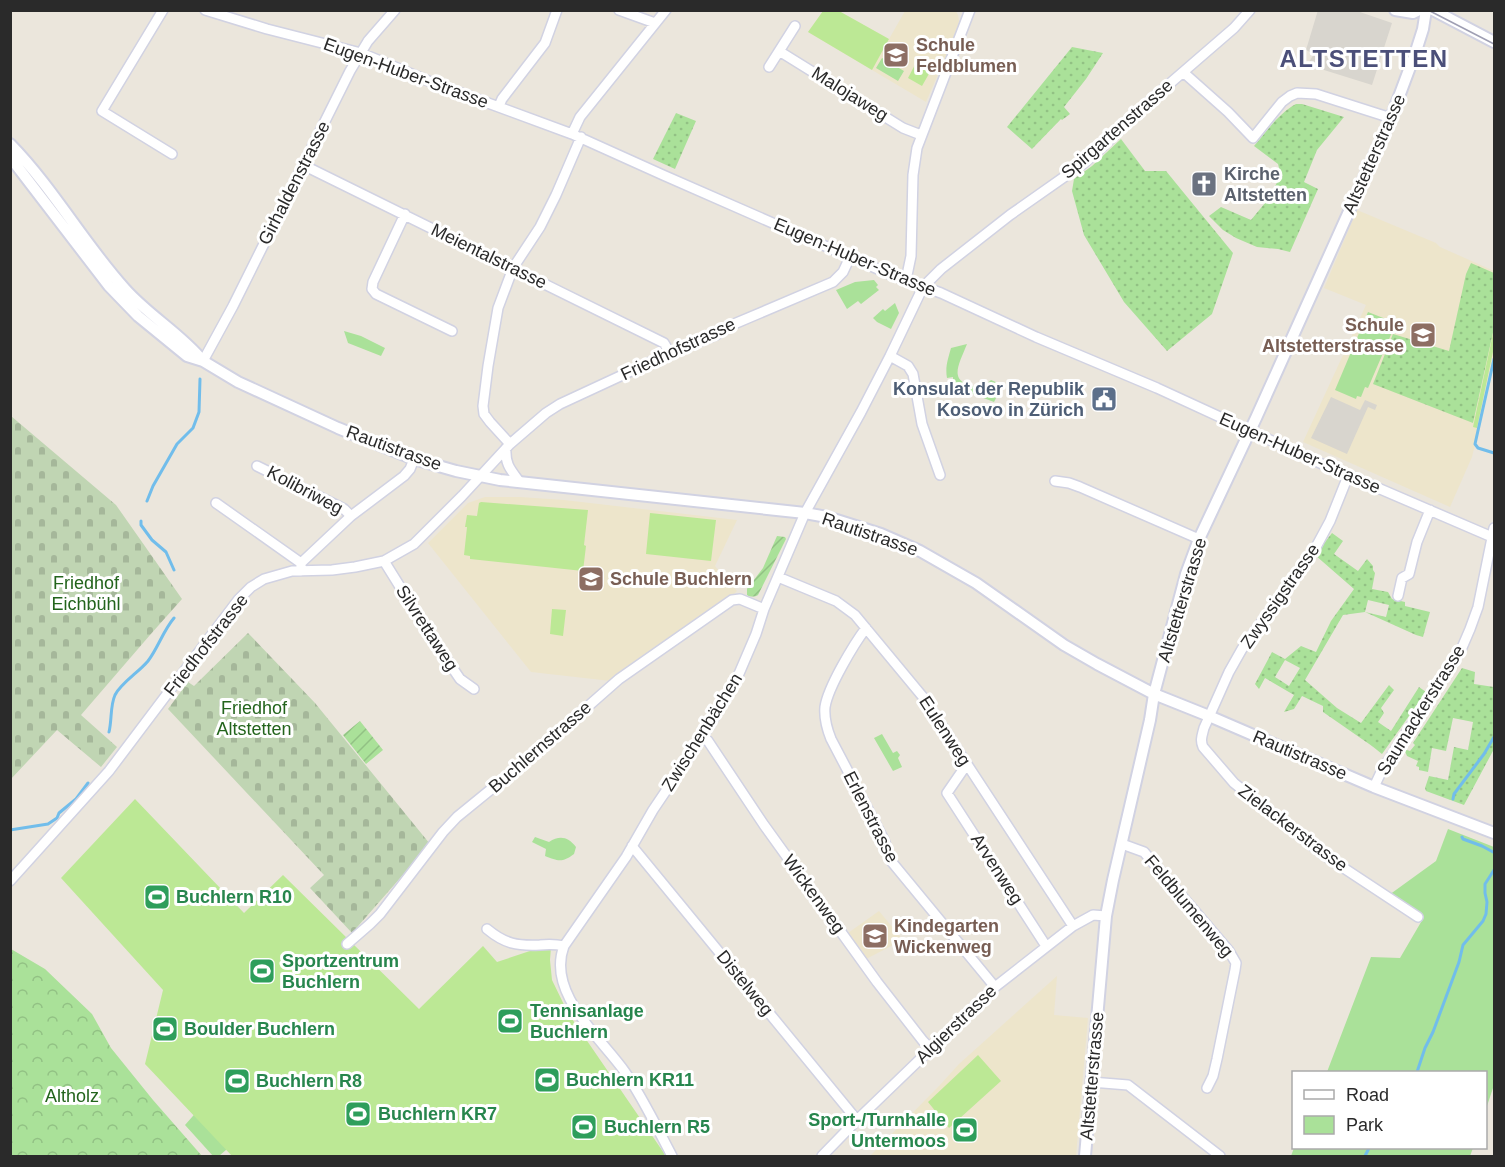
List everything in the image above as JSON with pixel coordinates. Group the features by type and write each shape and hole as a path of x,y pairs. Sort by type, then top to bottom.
{"street":[{"path":"163,10 102,111 172,154"},
{"name":"Eugen-Huber-Strasse","path":"206,10 267,29 362,53 431,82 576,136 850,257 941,293 1036,337 1157,388 1348,476 1493,533"},
{"name":"Girhaldenstrasse","path":"203,362 350,71 369,41 395,10"},
{"path":"499,106 501,99 545,43 557,10"},
{"path":"619,10 656,23"},
{"path":"519,481 505,459 508,446 484,414 483,406 498,308 513,268 540,228 556,195 580,117 666,10"},
{"path":"906,280 911,256 914,164 917,148 970,10"},
{"name":"Spirgartenstrasse","path":"923,286 1010,215 1084,163 1234,28 1250,10"},
{"path":"1395,10 1413,13 1419,10"},
{"name":"Altstetterstrasse","path":"1085,1156 1106,916 1154,694 1186,574 1199,539 1391,118 1416,51 1426,10"},
{"path":"1433,10 1494,42"},
{"path":"768,67 795,26"},
{"name":"Malojaweg","path":"779,51 903,128 921,135"},
{"path":"1183,72 1228,112 1252,138 1282,102 1297,93 1316,94 1391,118"},
{"name":"Rautistrasse","path":"10,144 44,183 127,292 192,348 203,362"},
{"name":"Rautistrasse","path":"10,158 117,293 162,338 187,356 338,428 414,459 480,476 806,513 827,517 881,534 920,551 976,583 1064,645 1154,694 1374,787 1494,833"},
{"name":"Meientalstrasse","path":"303,165 664,343 670,353"},
{"path":"405,214 373,282 372,289 376,294 452,331"},
{"name":"Friedhofstrasse","path":"10,881 109,771 238,600 251,587 264,579 301,567 340,569 384,561 414,544 508,446 546,413 560,404 670,353 716,335 734,324 833,282 843,272 850,257"},
{"name":"Zwischenbächen","path":"672,1156 634,1086 612,1055 588,1028 568,995 560,965 561,952 570,935 626,857 654,809 703,736 742,669 764,609 806,513 890,356 923,286"},
{"path":"890,356 908,366 913,374 922,424 940,475"},
{"path":"216,502 301,567 351,516 404,476 414,459"},
{"name":"Kolibriweg","path":"257,466 344,509 351,516"},
{"name":"Zwyssigstrasse","path":"1209,716 1242,649 1316,547 1330,521 1348,476"},
{"path":"1055,482 1080,487 1199,539"},
{"path":"1398,596 1402,578 1409,574 1417,542 1430,510"},
{"name":"Saumackerstrasse","path":"1374,787 1382,771 1461,650 1478,607 1493,533"},
{"name":"Silvrettaweg","path":"384,561 460,679 474,689"},
{"name":"Eulenweg","path":"778,577 836,601 855,615 866,628 923,697 1073,926"},
{"name":"Buchlernstrasse","path":"347,944 380,914 457,817 527,760 619,679 732,600 740,599 764,609"},
{"name":"Erlenstrasse","path":"866,628 828,696 825,710 826,725 831,739 884,840 891,861 994,987"},
{"name":"Zielackerstrasse","path":"1209,716 1201,742 1234,783 1324,855 1418,916"},
{"name":"Wickenweg","path":"703,736 877,982 922,1041 930,1048"},
{"name":"Arvenweg","path":"967,764 947,793 1046,946"},
{"name":"Feldblumenweg","path":"1122,844 1144,852 1229,951 1236,963 1217,1059 1207,1088"},
{"name":"Distelweg","path":"632,846 857,1120"},
{"name":"Algierstrasse","path":"822,1156 994,987 1073,926 1093,915 1106,916"},
{"path":"487,929 506,942 516,945 553,943 564,946"},
{"path":"1091,1082 1128,1085 1220,1156"}],"shaded area":[{"path":"1318,10 1357,11 1392,23 1372,85 1324,70 1309,62 1314,54 1306,50"},
{"name":"Schule Feldblumen","path":"823,11 839,11 889,39 905,11 956,11 959,21 958,28 926,102 808,32"},
{"name":"Schule Altstetterstrasse","path":"1357,210 1436,243 1440,247 1494,271 1494,365 1472,457 1450,507 1303,442 1366,305 1324,288"},
{"path":"1331,397 1360,410 1365,400 1377,405 1375,410 1368,407 1347,454 1311,438"},
{"name":"Schule Buchlern","path":"485,497 564,500 737,520 715,566 737,591 611,681 531,672 428,543 468,503"},
{"name":"Kindegarten Wickenweg","path":"879,911 903,940 866,959 848,933"},
{"path":"1057,976 1054,1015 1088,1018 1076,1156 870,1156 959,1064"}],"green space":[{"path":"823,11 839,11 889,39 872,70 808,32"},
{"path":"1072,47 1103,53 1064,107 1070,114 1061,119 1032,149 1007,127"},
{"path":"919,57 934,65 922,86 908,78"},
{"path":"882,58 904,71 898,81 876,68"},
{"path":"1296,104 1344,117 1317,150 1304,182 1318,189 1290,252 1257,247 1223,230 1209,216 1221,207 1251,220 1265,203 1281,176 1278,164 1254,146 1278,118"},
{"path":"676,113 696,121 675,169 653,159"},
{"path":"1121,139 1145,171 1166,171 1233,253 1212,314 1167,351 1124,302 1084,235 1072,191 1074,179"},
{"path":"1471,263 1494,273 1494,328 1473,423 1373,384 1393,334 1449,351 1466,274"},
{"path":"874,280 879,290 861,304 858,301 847,309 836,290 855,282"},
{"path":"895,303 899,313 891,329 873,318 883,309 885,311"},
{"path":"1368,312 1396,323 1368,388 1365,387 1361,397 1357,396 1356,399 1335,390"},
{"path":"1494,329 1494,347 1477,428 1473,427"},
{"path":"344,331 361,336 385,348 381,356 348,343"},
{"path":"967,344 958,368 959,378 963,383 982,388 991,380 1003,385 994,402 973,394 961,394 955,391 953,377 947,378 951,348"},
{"name":"Friedhof Eichbühl","path":"11,416 116,505 182,599 81,715 117,747 101,767 57,730 11,779"},
{"path":"481,502 588,510 583,571 470,559 470,556 464,555 467,515 477,516"},
{"path":"650,513 716,520 711,561 646,554"},
{"path":"1332,533 1343,541 1334,554 1358,571 1367,559 1373,566 1375,573 1372,589 1388,592 1392,599 1405,602 1405,606 1430,612 1423,637 1365,612 1343,615 1305,680 1337,708 1361,723 1389,685 1394,690 1381,708 1384,713 1378,722 1391,731 1419,687 1426,692 1382,754 1323,712 1323,706 1302,696 1294,709 1284,712 1294,695 1265,678 1259,689 1255,684 1272,652 1285,659 1301,646 1316,652 1331,621 1354,589 1315,555","holes":["1368,600 1389,605 1386,617 1365,612","1285,660 1300,668 1289,686 1275,677"]},
{"path":"777,536 786,539 758,595 748,596 747,589 763,568"},
{"path":"552,609 566,610 563,636 550,634"},
{"name":"Friedhof Altstetten","path":"248,633 315,703 430,844 352,933 310,888 324,875 168,709 188,682 194,686"},
{"path":"1462,668 1475,672 1474,684 1494,687 1494,749 1464,805 1426,791 1425,788 1429,776 1448,780 1454,747 1468,750 1473,722 1453,718 1446,751 1432,748 1428,772 1419,770 1416,766 1418,761 1407,756 1404,749 1410,751 1415,745 1413,743"},
{"path":"360,721 383,750 366,764 343,735"},
{"path":"882,734 893,753 897,751 900,755 898,758 902,767 893,771 874,738"},
{"name":"Sportzentrum Buchlern","path":"135,799 244,913 283,875 419,1009 483,946 497,962 545,946 551,947 552,980 568,1013 666,1156 232,1156 145,1064 163,990 61,878"},
{"path":"1448,829 1494,847 1494,1085 1487,1106 1487,1071 1327,1071 1371,957 1400,958 1424,917 1389,895 1436,861"},
{"path":"535,837 549,842 557,838 567,839 576,847 574,854 560,860 545,856 546,849 532,842"},
{"name":"Altholz","path":"11,949 45,969 92,1014 111,1048 202,1156 11,1156"},
{"path":"978,1055 1001,1081 949,1128 928,1102"},
{"path":"200,1108 234,1143 219,1156 213,1156 185,1125"},
{"path":"1294,1149 1473,1149 1470,1156 1291,1156"}],"waterway":[{"path":"1494,359 1475,444 1478,448 1494,453"},
{"path":"147,501 177,444 193,428 199,412 200,379"},
{"path":"141,521 141,525 152,540 166,552 174,570"},
{"path":"109,732 115,695 121,686 148,661 174,618"},
{"path":"1453,799 1454,794 1494,737"},
{"path":"10,830 48,824 76,799 88,783"},
{"path":"1462,837 1493,852"},
{"path":"1417,1071 1459,962 1463,945 1486,914 1485,884 1494,870"},
{"path":"1365,1156 1368,1149"}],"tram line":[{"path":"1428,10 1494,44"}],"place":[{"name":"Schule Feldblumen","path":"896,55"},
{"name":"Kirche Altstetten","path":"1204,184"},
{"name":"Schule Altstetterstrasse","path":"1423,335"},
{"name":"Konsulat der Republik Kosovo in Zürich","path":"1104,399"},
{"name":"Schule Buchlern","path":"591,579"},
{"name":"Buchlern R10","path":"157,897"},
{"name":"Kindegarten Wickenweg","path":"875,936"},
{"name":"Sportzentrum Buchlern","path":"262,971"},
{"name":"Tennisanlage Buchlern","path":"510,1021"},
{"name":"Boulder Buchlern","path":"165,1029"},
{"name":"Buchlern KR11","path":"547,1080"},
{"name":"Buchlern R8","path":"237,1081"},
{"name":"Buchlern KR7","path":"358,1114"},
{"name":"Buchlern R5","path":"584,1127"},
{"name":"Sport-/Turnhalle Untermoos","path":"965,1130"}],"district":[{"name":"ALTSTETTEN","path":"1364,59"}]}
